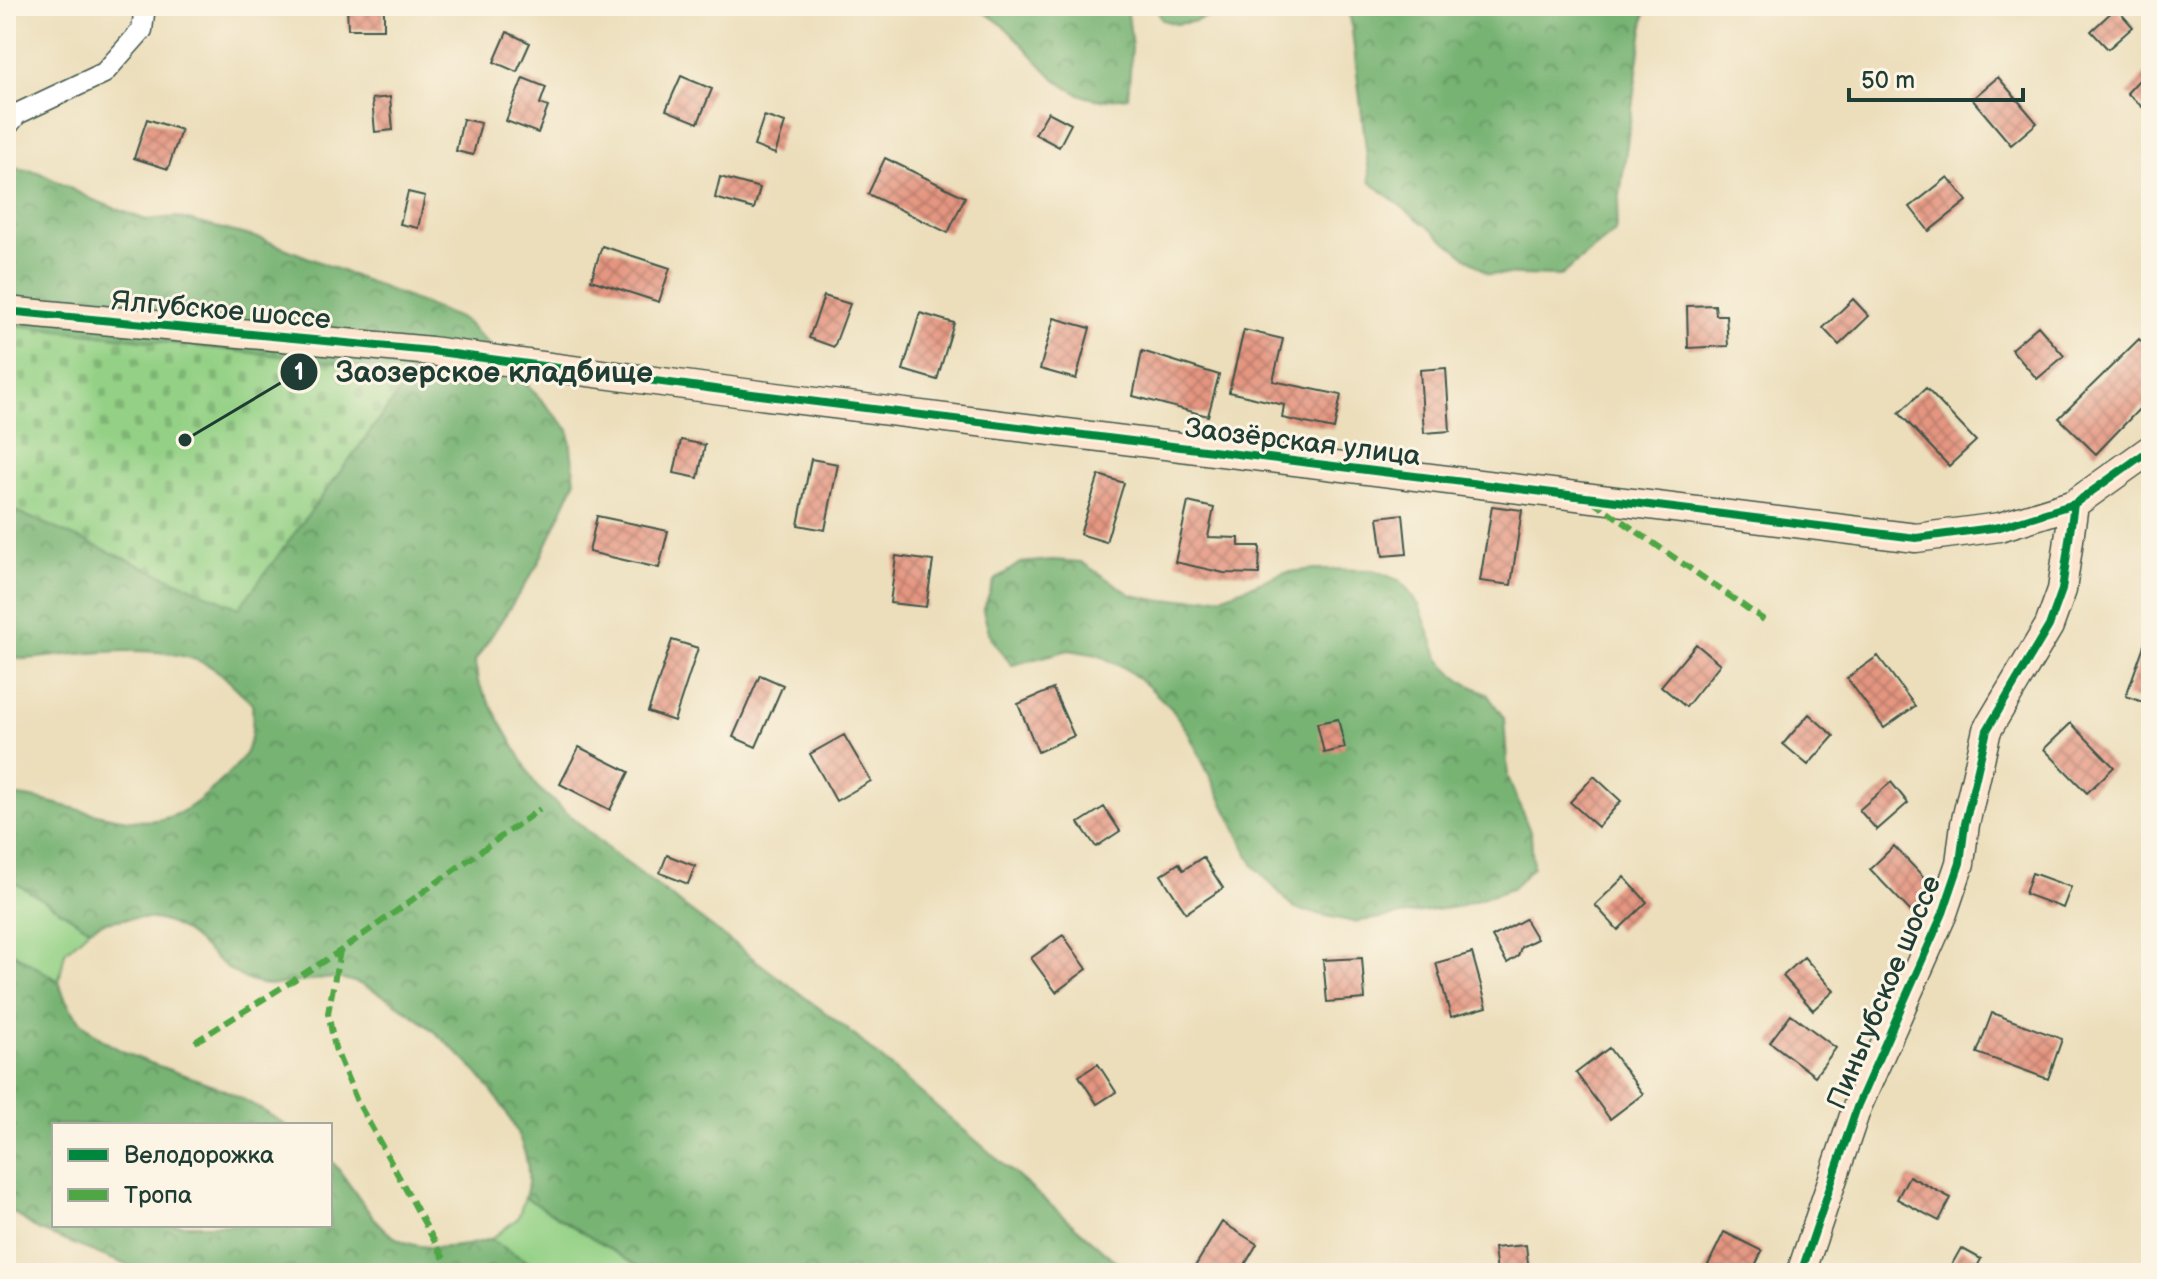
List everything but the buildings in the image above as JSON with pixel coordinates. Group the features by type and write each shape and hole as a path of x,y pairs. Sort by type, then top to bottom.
{"street":[{"path":"6,128 17,114 104,73 142,30 145,6"},
{"name":"Ялгубское шоссе","path":"6,311 431,351"},
{"name":"Заозёрская улица","path":"431,351 752,394 1916,538 2000,527 2074,504 2151,449"},
{"name":"Пиньгубское шоссе","path":"1801,1273 1857,1107 1948,900 1960,863 1965,824 1987,730 2049,626 2062,590 2074,504"}],"green space":[{"path":"966,6 1127,6 1132,46 1128,97 1100,100 1077,93 1045,69 1002,25 985,13"},
{"path":"1155,6 1240,6 1192,22 1176,24 1162,20"},
{"path":"1349,6 1646,6 1615,232 1560,276 1488,274 1370,182"},
{"path":"6,168 38,172 91,199 146,220 176,217 262,239 464,320 569,430 575,482 537,566 475,661 478,682 537,787 612,852 847,1029 1129,1273 649,1273 525,1197 527,1166 517,1133 497,1099 439,1035 406,1010 374,991 347,980 323,979 273,985 250,981 218,961 193,938 165,922 147,918 124,919 90,929 6,877 6,795 114,818 157,820 175,815 198,801 237,765 251,739 253,717 252,703 223,676 204,663 184,656 139,651 24,659 6,655 6,507 239,607 414,373 6,324"},
{"path":"6,324 414,372 239,608 6,507"},
{"path":"1052,560 1081,562 1132,595 1162,601 1224,596 1283,573 1314,569 1373,570 1401,581 1419,605 1439,659 1460,680 1487,694 1504,718 1508,777 1531,834 1533,867 1512,889 1456,907 1354,922 1295,909 1254,866 1188,732 1171,708 1149,687 1125,668 1098,655 1069,650 1012,665 991,639 983,611 994,581 1020,563"},
{"path":"6,877 90,929 65,952 59,981 6,949"},
{"path":"6,949 59,981 68,1004 99,1037 142,1060 229,1092 283,1123 52,1123 52,1227 332,1227 332,1162 376,1220 394,1237 406,1243 435,1247 490,1239 546,1273 147,1273 38,1230 6,1207"},
{"path":"525,1197 649,1273 546,1273 490,1240 518,1218"}],"marked path":[{"path":"1593,501 1764,620"},
{"path":"195,1042 340,951 540,809"},
{"path":"340,951 328,1013 335,1048 356,1099 452,1273"}],"cycle path":[{"path":"6,311 431,351 752,394 1916,538 2000,527 2074,504 2151,449"},
{"path":"1801,1273 1857,1107 1943,913 1960,863 1965,824 1987,730 2049,626 2062,590 2074,504"}],"place":[{"name":"Заозерское кладбище","path":"185,440"}]}
